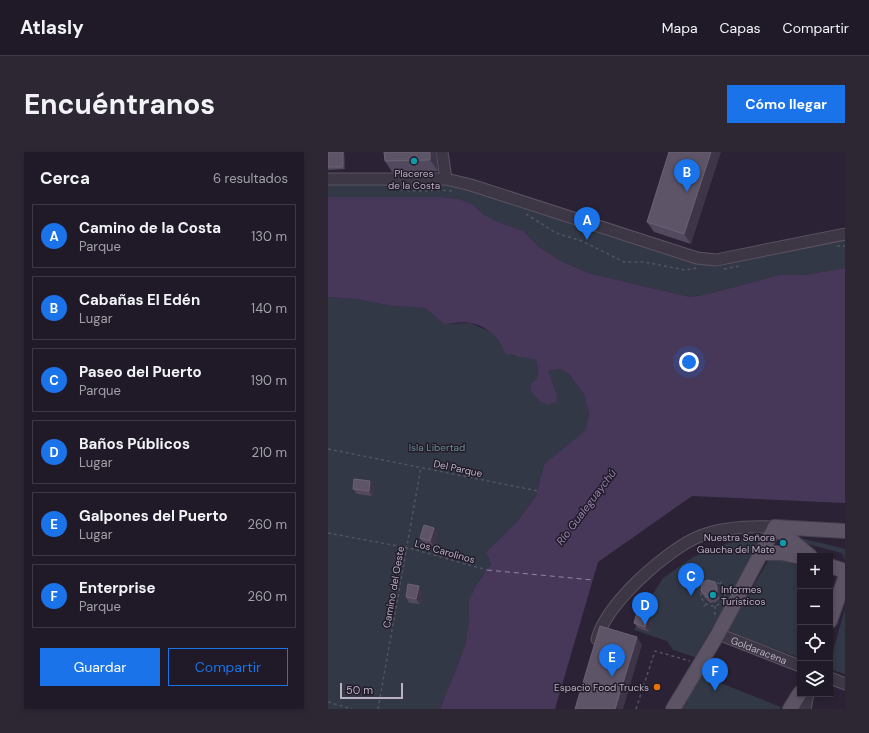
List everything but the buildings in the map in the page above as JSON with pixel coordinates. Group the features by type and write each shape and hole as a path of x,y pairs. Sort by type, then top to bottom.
{"main road":[{"path":"776,527 845,531"},
{"path":"673,709 718,634 776,527"},
{"path":"776,527 806,553"},
{"path":"763,553 782,553 797,556"},
{"path":"833,567 845,571"},
{"path":"833,612 845,578"},
{"path":"790,709 798,697"}],"street":[{"path":"442,152 446,179"},
{"path":"328,179 446,179 471,185 697,258 716,260 726,259 845,234"},
{"path":"594,648 603,623 617,604 660,561 684,544 700,536 720,530 743,527 776,527"},
{"name":"Goldaracena","path":"718,634 797,665"},
{"path":"833,679 845,684"},
{"path":"805,709 807,697"}],"path":[{"name":"Del Parque","path":"328,449 538,491"},
{"name":"Camino del Oeste","path":"378,709 421,467"},
{"name":"Los Carolinos","path":"328,533 407,547 487,570"},
{"path":"720,584 723,580"},
{"path":"710,583 720,584 725,592 724,599 715,606 706,603 701,595 703,587 710,583"},
{"path":"704,607 706,603"},
{"path":"636,709 655,650 699,664"},
{"path":"328,702 352,709"}],"green space":[{"path":"328,179 446,179 697,258 845,234 845,268 805,275 779,275 708,294 690,297 588,273 559,260 539,247 523,231 496,221 483,214 472,204 459,199 441,197 328,197"},
{"name":"Isla Libertad","path":"328,297 355,299 392,306 425,308 444,324 470,323 491,332 512,356 521,356 536,360 538,371 537,379 530,384 531,392 538,400 556,392 548,371 560,369 569,374 584,395 589,414 587,430 544,464 536,496 515,524 486,552 491,564 477,584 469,600 469,620 465,646 440,709 328,709"},
{"path":"767,534 695,657 673,650 667,641 634,630 641,613 663,578 693,557 748,535"},
{"path":"792,536 845,549 845,560 842,553 800,542"},
{"path":"784,560 797,565 797,657 727,631 768,561"},
{"path":"845,608 845,674 833,670 833,652"},
{"path":"700,675 781,707 780,709 678,709"}],"water":[{"name":"Río Gualeguaychú","path":"328,197 441,197 459,199 472,204 483,214 496,221 523,231 539,247 559,260 588,273 690,297 708,294 779,275 805,275 845,268 845,503 692,496 598,562 555,709 440,709 465,646 469,620 469,600 477,584 491,564 486,552 515,524 536,496 544,464 586,430 589,414 584,395 569,374 560,369 548,371 556,392 557,402 547,405 538,400 531,392 530,384 537,379 538,371 536,360 505,353 496,337 482,326 467,322 444,324 425,308 392,306 355,299 328,297"}],"ferry route":[{"path":"487,570 593,580"}],"place":[{"name":"Placeres de la Costa","path":"414,161"},
{"name":"Cabañas El Edén","path":"687,192"},
{"name":"Camino de la Costa","path":"587,240"},
{"name":"Nuestra Señora Gaucha del Mate","path":"783,543"},
{"name":"Informes Turísticos","path":"713,595"},
{"name":"Paseo del Puerto","path":"691,596"},
{"name":"Baños Públicos","path":"645,625"},
{"name":"Galpones del Puerto","path":"612,677"},
{"name":"Espacio Food Trucks","path":"657,687"},
{"name":"Enterprise","path":"715,691"}]}
